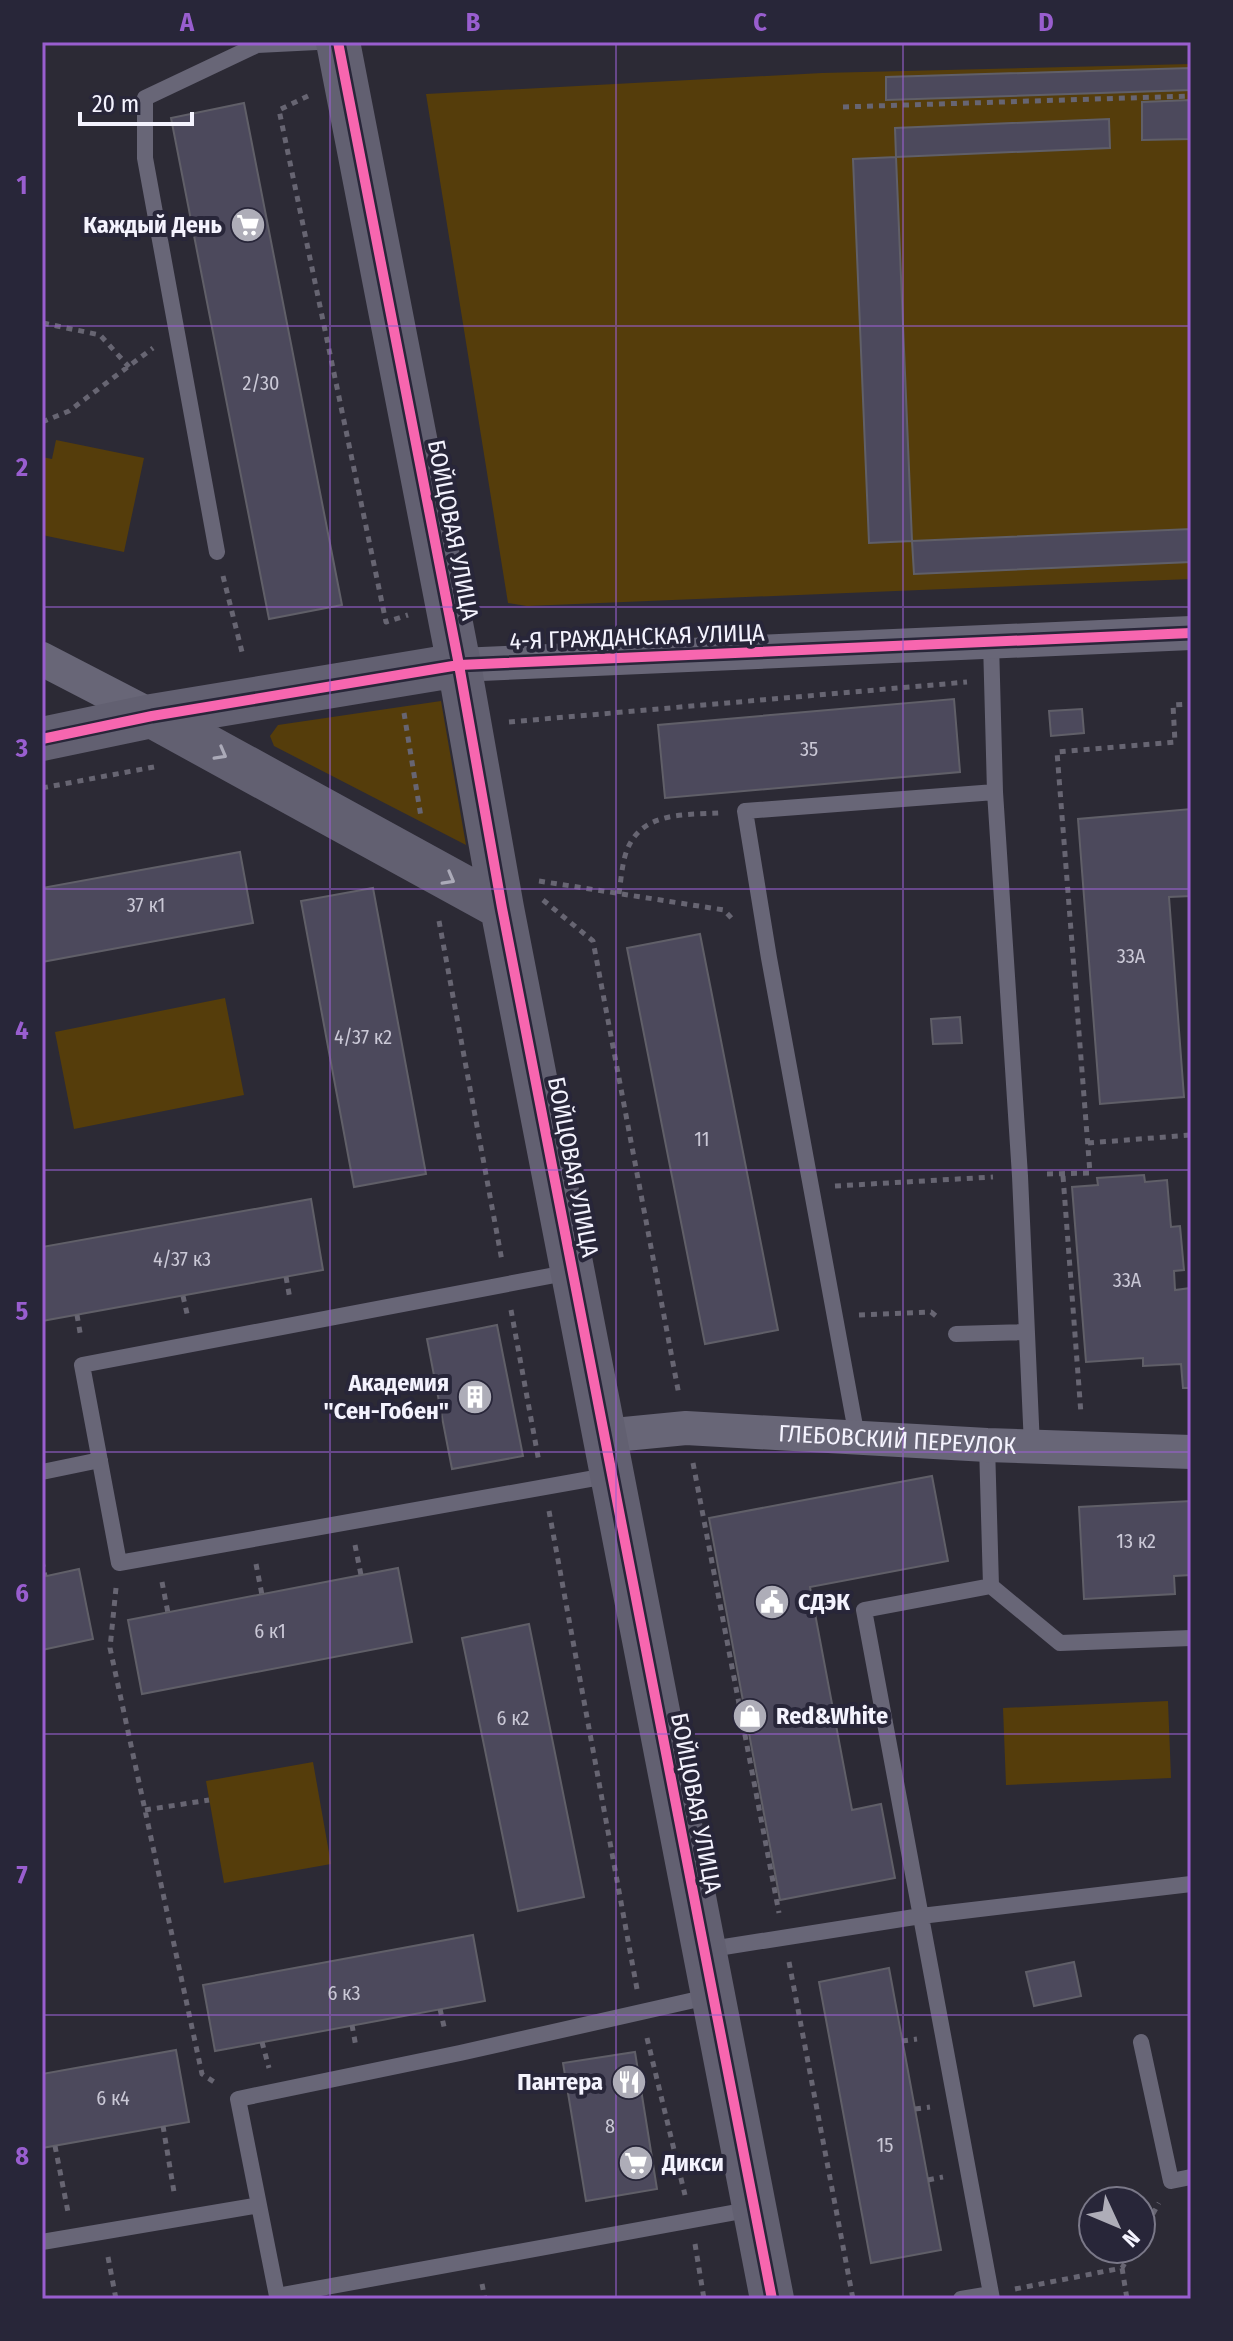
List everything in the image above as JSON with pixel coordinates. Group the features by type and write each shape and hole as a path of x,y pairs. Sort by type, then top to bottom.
{"street":[{"name":"БОЙЦОВАЯ УЛИЦА","path":"338,42 459,665 522,904 573,1272 772,2299"},
{"name":"4-Я ГРАЖДАНСКАЯ УЛИЦА","path":"42,739 152,716 459,665 1191,633"},
{"path":"42,659 522,904"},
{"name":"ГЛЕБОВСКИЙ ПЕРЕУЛОК","path":"608,1456 686,1428 987,1445 1191,1452"}],"lane":[{"path":"217,552 145,158 145,98 254,44 317,42"},
{"path":"991,642 995,792 1020,1176 1032,1446"},
{"path":"857,1437 745,811 995,792"},
{"path":"573,1272 82,1365 119,1563 544,1487 608,1456"},
{"path":"956,1334 1027,1332"},
{"path":"987,1445 991,1586 1060,1643 1191,1638"},
{"path":"42,1472 100,1460"},
{"path":"961,2299 991,2296 864,1610 991,1586"},
{"path":"704,1950 921,1916 1191,1884"},
{"path":"713,1995 238,2099 277,2296 754,2209"},
{"path":"1141,2042 1171,2181 1191,2177"},
{"path":"42,2242 259,2205"}],"path":[{"path":"309,95 279,110 386,622 409,615"},
{"path":"843,107 1191,96"},
{"path":"43,323 100,335 129,367"},
{"path":"42,422 69,411 176,331"},
{"path":"217,552 242,652"},
{"path":"509,722 992,680"},
{"path":"810,1187 1090,1173 1057,752 1175,742 1173,705 1191,704"},
{"path":"403,707 423,827"},
{"path":"42,788 171,764"},
{"path":"619,894 626,850 638,831 660,817 745,811"},
{"path":"539,881 724,910 769,958"},
{"path":"522,904 593,941 853,2299"},
{"path":"438,917 641,2013 691,2220 704,2299"},
{"path":"1088,1143 1191,1135"},
{"path":"1063,1176 1082,1423"},
{"path":"834,1316 931,1312 956,1334"},
{"path":"42,1561 45,1576"},
{"path":"119,1563 110,1648 202,2074 238,2099"},
{"path":"145,1810 209,1800"},
{"path":"163,2126 178,2218"},
{"path":"55,2146 73,2236"},
{"path":"1157,2206 1171,2181"},
{"path":"104,2231 116,2299"},
{"path":"1124,2265 1127,2299"},
{"path":"991,2296 1122,2268"}],"shaded area":[{"path":"1191,64 1191,579 527,606 508,603 426,94 822,73"},
{"path":"56,440 144,458 124,552 42,535 42,457 52,459"},
{"path":"441,701 466,845 274,746 270,736 278,725"},
{"path":"225,998 244,1095 74,1129 55,1032"},
{"path":"1168,1701 1171,1778 1006,1785 1003,1708"},
{"path":"313,1762 331,1864 224,1883 206,1781"}],"building":[{"path":"1191,68 1191,90 886,100 886,77"},
{"path":"1191,100 1191,139 1142,140 1142,102"},
{"path":"244,103 342,605 269,619 171,118"},
{"path":"1109,119 1110,148 896,157 895,128"},
{"path":"896,157 912,541 869,543 853,159"},
{"path":"1191,529 1191,562 914,574 912,541"},
{"path":"954,699 960,772 665,798 658,725"},
{"path":"1082,709 1084,733 1051,736 1049,711"},
{"path":"1191,809 1191,896 1169,897 1184,1097 1100,1104 1078,819"},
{"path":"240,852 253,923 42,962 42,888"},
{"path":"373,888 426,1174 354,1187 301,901"},
{"path":"700,934 778,1330 705,1344 627,948"},
{"path":"960,1017 962,1043 933,1044 931,1019"},
{"path":"1144,1175 1145,1182 1167,1180 1171,1227 1180,1226 1184,1270 1174,1271 1175,1290 1191,1288 1191,1388 1183,1388 1181,1364 1143,1366 1143,1358 1086,1362 1072,1187 1098,1185 1097,1178"},
{"path":"311,1199 323,1270 42,1321 42,1247"},
{"name":"Академия \"Сен-Гобен\"","path":"497,1325 523,1456 452,1469 427,1339"},
{"path":"932,1476 948,1561 810,1587 852,1810 881,1804 895,1878 780,1900 709,1518"},
{"path":"1191,1501 1191,1575 1174,1576 1175,1594 1084,1599 1079,1507"},
{"path":"398,1568 412,1642 142,1694 128,1620"},
{"path":"79,1569 93,1639 42,1650 42,1577"},
{"path":"529,1624 584,1897 518,1911 462,1638"},
{"path":"473,1935 485,2001 215,2051 203,1985"},
{"path":"1074,1962 1081,1996 1034,2006 1026,1972"},
{"path":"889,1968 941,2250 871,2263 819,1982"},
{"path":"176,2050 189,2122 42,2148 42,2074"},
{"path":"635,2052 657,2189 586,2201 563,2063"}],"cycle path":[{"path":"338,42 459,665 502,908 772,2299"},
{"path":"42,739 152,716 459,665 1191,633"}],"place":[{"name":"Каждый День","path":"248,225"},
{"name":"Академия \"Сен-Гобен\"","path":"475,1397"},
{"name":"СДЭК","path":"772,1602"},
{"name":"Red&White","path":"750,1716"},
{"name":"Пантера","path":"629,2082"},
{"name":"Дикси","path":"636,2163"}]}
